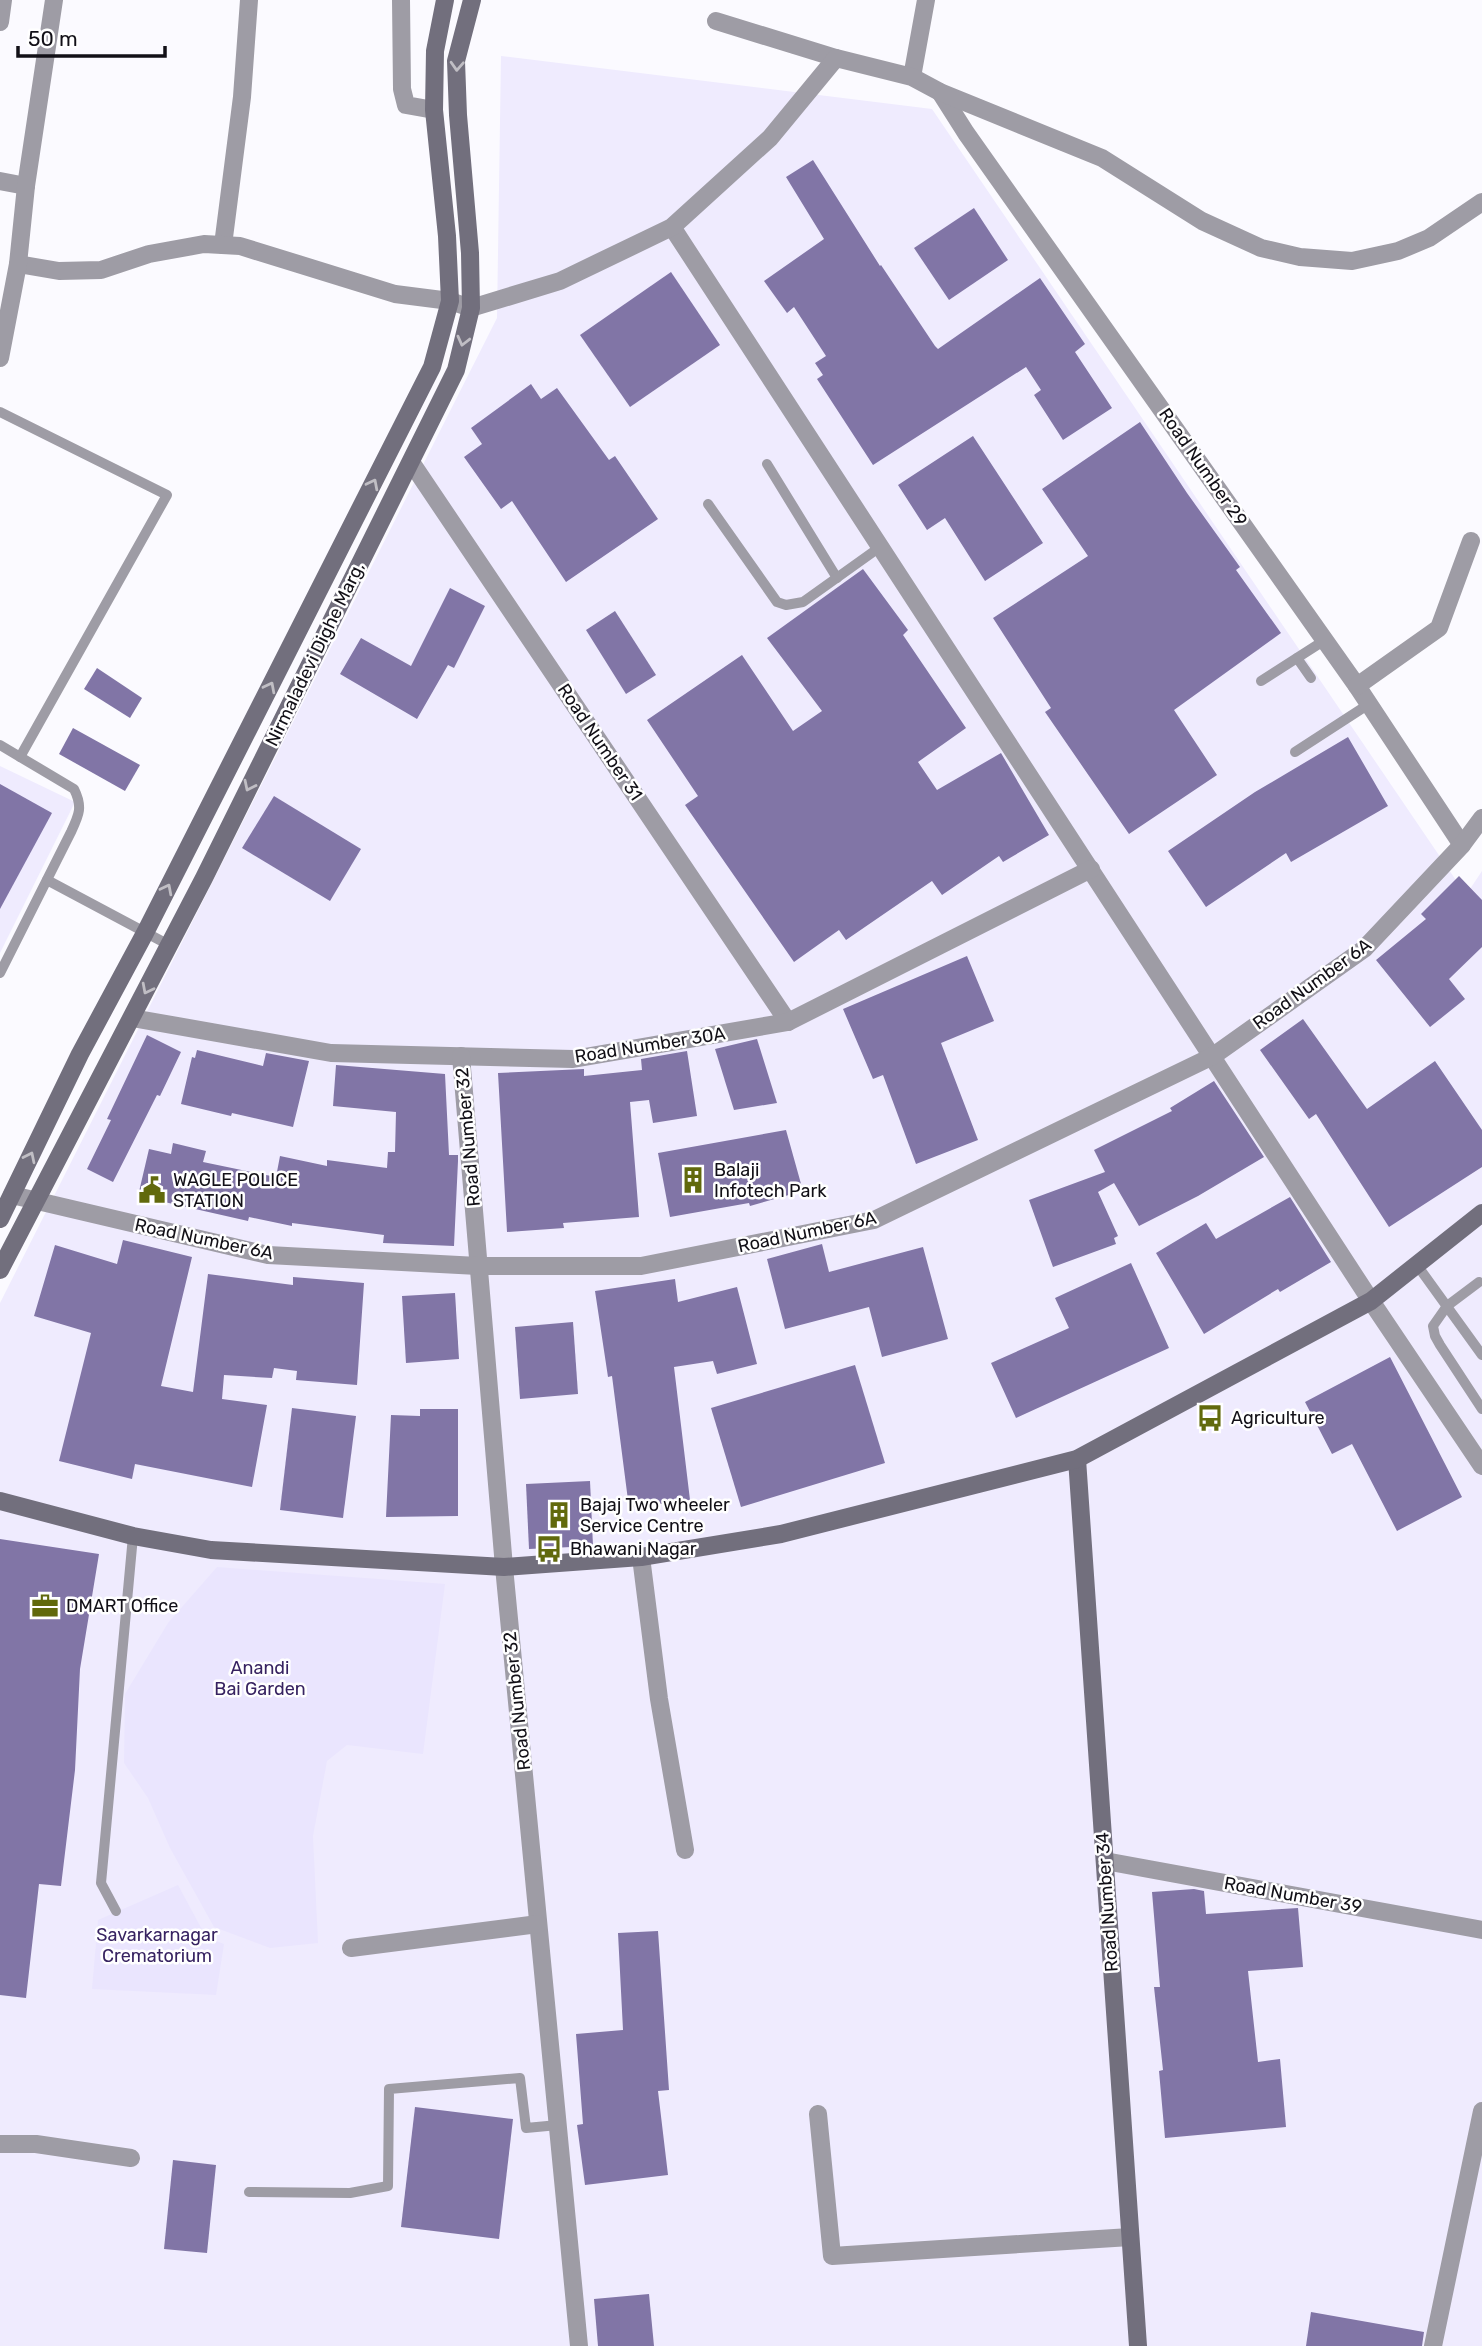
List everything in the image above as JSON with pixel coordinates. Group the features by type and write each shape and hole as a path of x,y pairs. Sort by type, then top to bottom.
{"main road":[{"name":"Nirmaladevi Dighe Marg,","path":"0,1219 6,1193 145,933 432,368 450,301 447,236 434,110 435,51 445,0"},
{"name":"Nirmaladevi Dighe Marg,","path":"0,1270 169,945 456,370 471,308 470,253 456,61 472,0"},
{"path":"0,1502 133,1536 211,1550 504,1567 641,1557 781,1534 1077,1459 1371,1301 1482,1213"},
{"name":"Road Number 34","path":"1077,1459 1138,2346"}],"street":[{"path":"0,22 3,0"},
{"path":"0,358 18,264 26,186 54,0"},
{"path":"223,245 242,97 248,0"},
{"path":"401,0 402,89 406,105 434,110"},
{"path":"912,77 926,0"},
{"path":"716,21 836,58 912,77 940,92 1102,158 1202,221 1261,247 1300,257 1352,261 1398,251 1429,238 1482,202"},
{"path":"18,264 59,271 101,270 149,254 204,244 240,246 395,294 450,301 471,308 559,281 672,227 770,138 836,58"},
{"name":"Road Number 29","path":"940,92 1357,686 1462,845"},
{"path":"0,181 26,186"},
{"path":"672,227 1371,1301 1482,1466"},
{"name":"Road Number 31","path":"411,461 789,1022"},
{"path":"1357,686 1438,628 1471,541"},
{"name":"Road Number 6A","path":"6,1193 268,1255 478,1266 641,1266 874,1220 1213,1056 1364,949 1462,845 1482,818"},
{"name":"Road Number 30A","path":"132,1018 331,1053 573,1059 789,1022 1091,869"},
{"name":"Road Number 32","path":"461,1056 504,1567 579,2346"},
{"path":"641,1557 659,1699 685,1850"},
{"name":"Road Number 39","path":"1105,1861 1482,1930"},
{"path":"351,1948 538,1924"},
{"path":"1433,2346 1482,2111"},
{"path":"818,2114 832,2256 1130,2237"},
{"path":"0,2144 36,2144 131,2158"}],"lane":[{"path":"0,412 167,495 20,757"},
{"path":"767,464 837,578"},
{"path":"708,504 777,602 786,606 803,602 880,547"},
{"path":"1261,681 1325,640"},
{"path":"1297,657 1311,678"},
{"path":"1295,752 1369,704"},
{"path":"0,745 74,789 80,801 71,832 0,973"},
{"path":"47,880 169,945"},
{"path":"1417,1265 1482,1355"},
{"path":"1479,1282 1447,1306 1433,1326 1434,1336 1482,1409"},
{"path":"116,1911 101,1883 133,1536"},
{"path":"249,2192 350,2193 387,2186 389,2089 520,2078 526,2128 558,2125"}],"shaded area":[{"path":"501,56 932,109 1466,895 1482,871 1482,2346 0,2346 0,1303 497,318"},
{"path":"0,766 75,802 0,953"}],"green space":[{"name":"Anandi Bai Garden","path":"217,1567 445,1584 423,1754 347,1745 327,1761 313,1836 318,1943 270,1948 214,1927 170,1848 148,1798 124,1763 125,1694 168,1623"},
{"name":"Savarkarnagar Crematorium","path":"178,1885 206,1937 224,1944 216,1995 92,1989 98,1920"}],"building":[{"path":"813,160 880,266 938,349 1040,278 1085,344 1075,352 1112,408 1063,440 1034,395 1041,390 1026,367 873,465 817,379 823,375 815,363 826,356 794,307 787,313 764,281 824,239 786,177"},
{"path":"974,208 1008,260 949,300 914,248"},
{"path":"671,272 720,345 630,407 580,335"},
{"path":"531,384 541,399 557,388 609,460 615,456 658,519 566,582 512,501 501,509 464,457 482,444 471,428"},
{"path":"1140,422 1240,567 1236,570 1281,633 1174,710 1217,775 1129,834 1045,712 1051,708 993,618 1088,556 1042,489"},
{"path":"973,436 1043,543 985,581 945,518 927,530 898,485"},
{"path":"863,569 908,630 903,635 966,728 918,762 937,790 1001,753 1049,835 1003,862 999,856 942,895 932,881 846,940 839,930 794,962 685,805 698,796 647,720 742,655 793,731 822,711 767,638"},
{"path":"450,588 485,606 454,668 448,665 417,719 340,674 361,638 411,666"},
{"path":"615,611 656,675 626,694 586,630"},
{"path":"97,668 142,698 130,718 84,689"},
{"path":"73,728 140,765 125,791 59,754"},
{"path":"1348,737 1388,806 1291,862 1286,853 1206,907 1168,851 1255,792"},
{"path":"0,784 52,813 0,909"},
{"path":"274,796 361,849 330,901 242,848"},
{"path":"1459,876 1482,900 1482,947 1449,979 1465,999 1430,1027 1376,960 1426,919 1421,914"},
{"path":"967,956 994,1021 941,1043 978,1140 916,1164 883,1075 873,1079 843,1009"},
{"path":"1303,1019 1367,1109 1435,1061 1482,1130 1482,1167 1389,1227 1316,1114 1309,1119 1260,1050"},
{"path":"147,1035 181,1052 113,1182 87,1169 111,1120 107,1119"},
{"path":"757,1039 777,1103 734,1110 715,1049"},
{"path":"197,1050 263,1066 266,1053 309,1061 293,1127 181,1104 192,1057 195,1058"},
{"path":"687,1051 697,1116 653,1123 649,1100 630,1102 639,1217 563,1223 564,1228 507,1232 498,1073 584,1069 584,1076 642,1070 641,1059"},
{"path":"336,1065 445,1074 449,1155 458,1155 454,1246 383,1243 384,1235 292,1223 292,1226 249,1217 248,1221 138,1196 149,1149 171,1154 173,1143 206,1151 203,1162 276,1177 280,1156 327,1166 327,1160 387,1168 388,1152 395,1152 396,1112 333,1106"},
{"path":"1214,1081 1264,1157 1198,1196 1139,1226 1114,1183 1098,1192 1118,1236 1114,1238 1116,1244 1053,1267 1029,1200 1105,1172 1094,1150 1172,1111 1170,1108"},
{"path":"786,1130 803,1191 750,1206 749,1203 670,1217 658,1153"},
{"path":"1290,1197 1331,1262 1280,1292 1278,1289 1204,1334 1156,1253 1206,1223 1216,1239"},
{"path":"123,1240 192,1257 161,1386 193,1392 208,1274 293,1285 293,1277 364,1283 357,1385 296,1380 297,1371 274,1368 272,1378 224,1375 222,1399 267,1405 252,1487 135,1464 132,1479 59,1461 91,1333 34,1316 55,1245 117,1264"},
{"path":"822,1244 829,1272 923,1247 948,1339 882,1357 869,1307 785,1329 767,1259"},
{"path":"1131,1263 1169,1348 1016,1418 991,1363 1069,1328 1055,1298"},
{"path":"675,1279 678,1302 737,1287 757,1364 717,1374 713,1361 674,1367 690,1500 629,1508 612,1376 608,1377 595,1291"},
{"path":"455,1293 459,1359 406,1363 402,1296"},
{"path":"573,1322 578,1394 520,1399 515,1327"},
{"path":"1390,1357 1462,1497 1397,1531 1352,1444 1332,1454 1305,1402"},
{"path":"855,1365 885,1463 741,1507 711,1408"},
{"path":"292,1408 356,1416 343,1518 280,1510"},
{"path":"420,1409 458,1409 458,1516 386,1517 391,1415 420,1416"},
{"name":"Bajaj Two wheeler Service Centre","path":"590,1481 593,1546 529,1549 526,1484"},
{"path":"0,1539 99,1554 80,1669 75,1770 61,1886 39,1884 26,1998 0,1995"},
{"path":"1194,1889 1204,1891 1206,1914 1298,1908 1303,1967 1248,1971 1258,2062 1280,2059 1286,2127 1165,2138 1159,2071 1163,2070 1154,1987 1160,1987 1152,1892"},
{"path":"658,1931 669,2090 658,2091 668,2175 585,2185 577,2125 583,2124 576,2034 623,2030 618,1933"},
{"path":"415,2107 513,2119 499,2239 401,2227"},
{"path":"173,2160 216,2165 207,2253 164,2249"},
{"path":"649,2294 654,2346 598,2346 594,2299"},
{"path":"1311,2312 1424,2332 1422,2346 1306,2346"}],"place":[{"name":"Balaji Infotech Park","path":"693,1180"},
{"name":"WAGLE POLICE STATION","path":"152,1190"},
{"name":"Agriculture","path":"1210,1418"},
{"name":"Bajaj Two wheeler Service Centre","path":"559,1515"},
{"name":"Bhawani Nagar","path":"549,1549"},
{"name":"DMART Office","path":"45,1606"}]}
